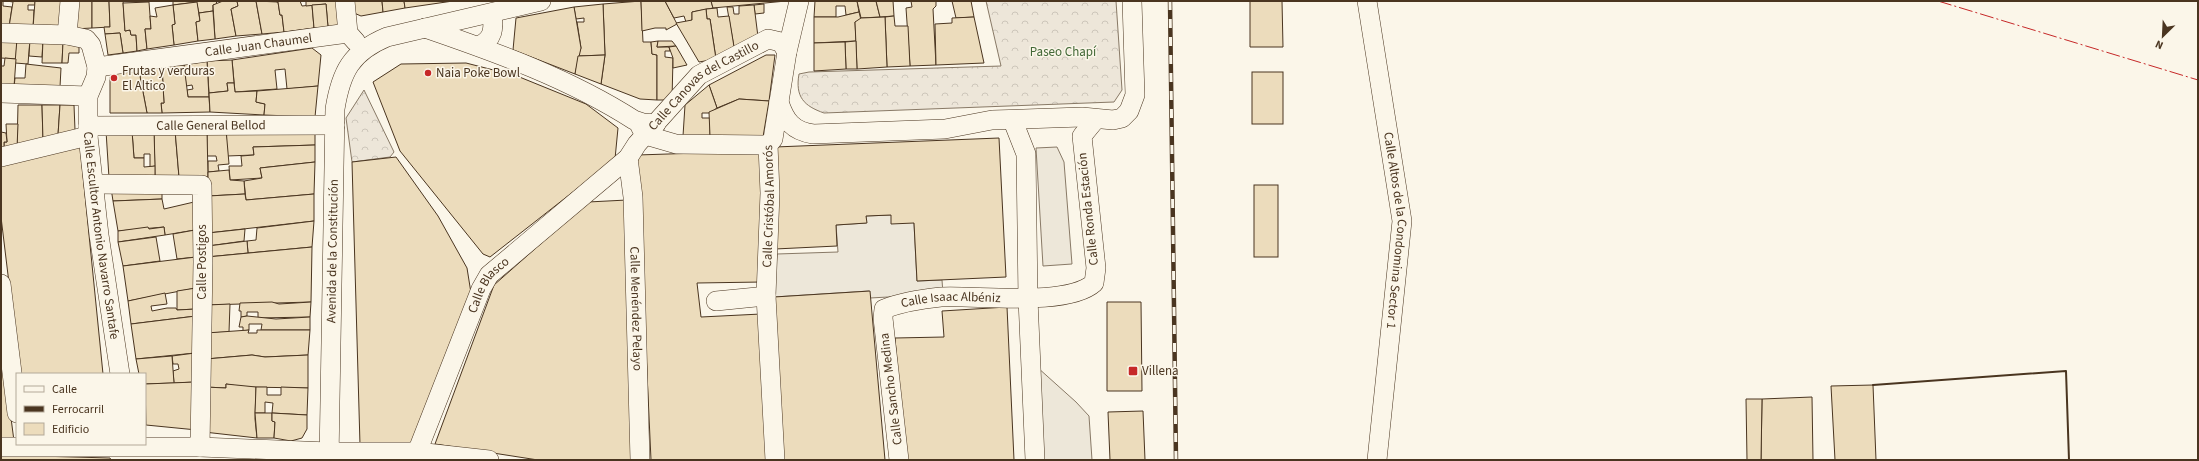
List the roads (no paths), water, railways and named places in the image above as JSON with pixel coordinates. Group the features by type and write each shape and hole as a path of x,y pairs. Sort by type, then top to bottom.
{"street":[{"path":"67,35 70,1"},
{"path":"345,1 348,33 363,48 386,37 541,1"},
{"name":"Calle Cristóbal Amorós","path":"775,460 766,296 770,193 768,145 773,139 787,52 798,1"},
{"name":"Calle Ronda Estación","path":"1028,299 1080,292 1094,283 1096,268 1082,136 1104,119 1122,118 1129,111 1135,95 1132,1"},
{"name":"Calle Altos de la Condomina Sector 1","path":"1367,1 1402,221 1377,460"},
{"path":"478,46 486,43 491,37 494,27 492,12"},
{"path":"425,28 478,46 585,90 676,144 768,145"},
{"path":"1,32 67,35 86,39 90,42 96,62 96,77 88,96 1,92"},
{"name":"Calle Juan Chaumel","path":"96,62 348,33"},
{"name":"Calle Canovas del Castillo","path":"628,158 645,126 699,75 765,40 781,42 787,52"},
{"name":"Avenida de la Constitución","path":"329,456 335,125 338,92 350,65 363,48"},
{"name":"Calle Escultor Antonio Navarro Santafe","path":"88,96 88,131 94,184 120,373"},
{"path":"779,102 783,114 791,126 814,134 945,129 983,121 1013,121 1082,116 1104,119"},
{"path":"1013,121 1026,154 1028,299 1035,460"},
{"name":"Calle General Bellod","path":"1,157 88,131 335,125"},
{"name":"Calle Blasco","path":"416,456 486,279 516,251 628,158"},
{"name":"Calle Menéndez Pelayo","path":"628,158 633,197 640,460"},
{"name":"Calle Postigos","path":"94,184 202,184 203,262 200,447"},
{"path":"1,284 16,405"},
{"path":"716,301 766,296"},
{"name":"Calle Isaac Albéniz","path":"883,318 884,309 900,302 942,297 1028,299"},
{"name":"Calle Sancho Medina","path":"883,318 899,460"},
{"path":"1,447 21,445 131,451 200,447 329,456 416,456 489,460"}],"railway":[{"path":"1170,1 1176,460"}],"place":[{"name":"Naia Poke Bowl","path":"428,73"},
{"name":"Frutas y verduras El Altico","path":"114,78"},
{"name":"Villena","path":"1133,371"}],"park label":[{"name":"Paseo Chapí","path":"1063,52"}]}
